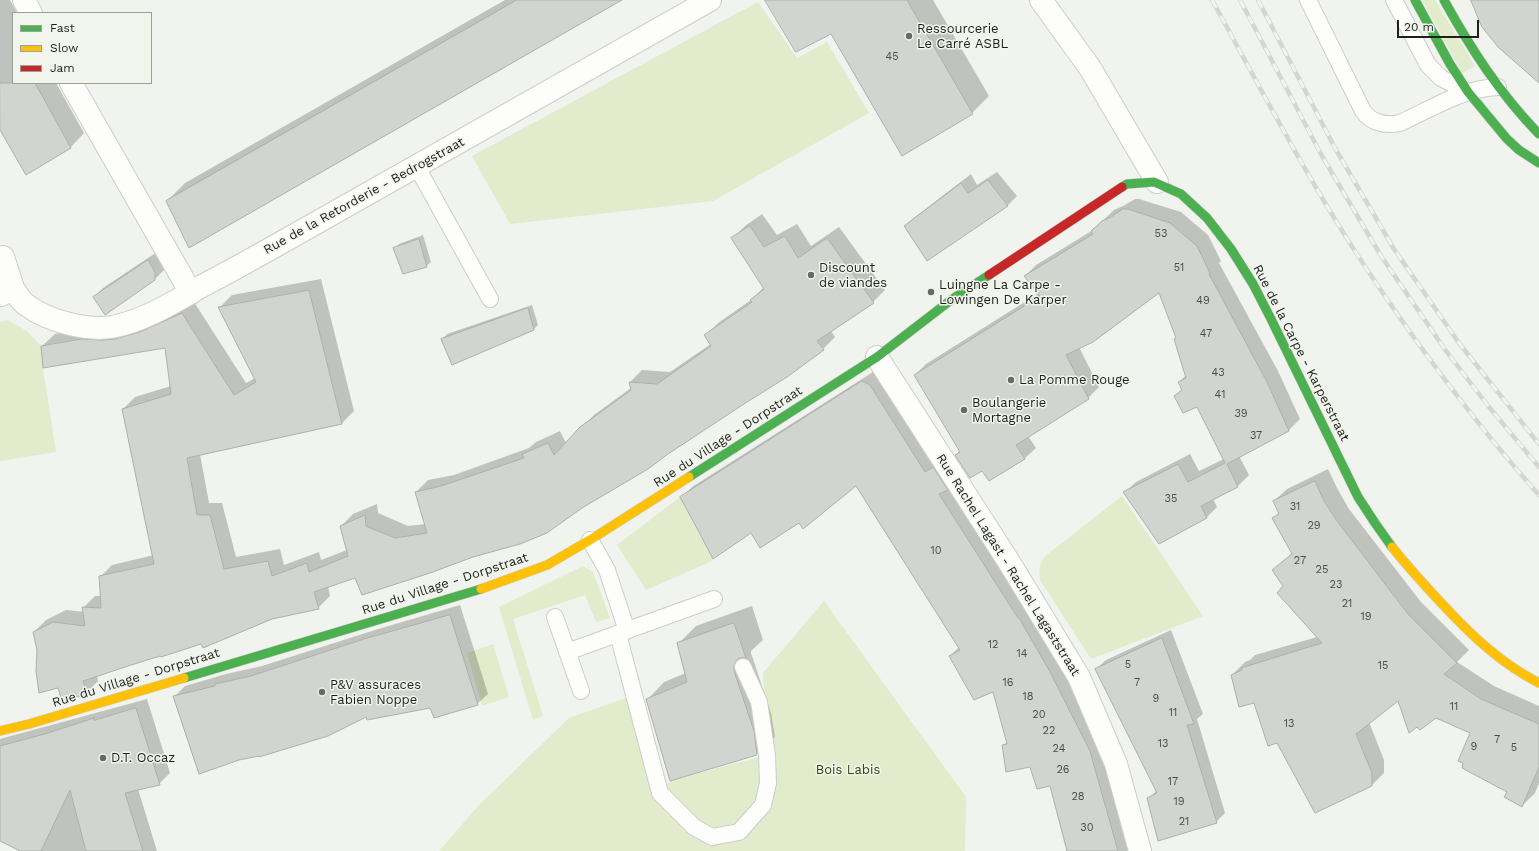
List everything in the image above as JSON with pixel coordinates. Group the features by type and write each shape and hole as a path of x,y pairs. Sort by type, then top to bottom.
{"street":[{"path":"24,0 30,12"},
{"name":"Rue de la Retorderie - Bedrogstraat","path":"3,257 7,292 20,299 27,306 44,315 76,325 102,328 113,327 135,320 162,309 191,293 417,167 710,0"},
{"path":"1041,0 1090,68 1157,182"},
{"path":"1415,0 1450,64 1468,92 1507,139 1519,150 1539,163"},
{"path":"1444,0 1479,62 1522,117 1539,134"},
{"path":"72,84 191,293"},
{"name":"Rue de la Carpe - Karperstraat","path":"877,357 951,300 1127,184 1137,180 1157,182 1169,187 1190,202 1212,224 1233,252 1272,319 1357,493 1385,538 1416,577 1486,650 1512,669 1539,683"},
{"name":"Rue du Village - Dorpstraat","path":"0,731 487,587 547,565 590,540 877,357"},
{"name":"Rue Rachel Lagast - Rachel Lagaststraat","path":"877,357 1009,562 1079,677 1116,764 1140,851"}],"lane":[{"path":"1308,0 1363,111 1373,120 1390,125 1400,123 1468,92 1481,88 1498,87"},
{"path":"1394,0 1428,65 1449,83 1468,92"},
{"path":"417,167 490,299"},
{"path":"590,540 607,570 660,793 694,827 712,837 739,832 763,805 768,783 767,755 759,702 743,667"},
{"path":"567,652 714,599"},
{"path":"554,617 580,691"}],"green space":[{"path":"1422,0 1435,0 1475,66 1462,73"},
{"path":"758,2 797,58 827,42 869,113 713,201 510,224 472,156"},
{"path":"8,320 27,331 41,346 56,452 0,461 0,322"},
{"path":"1122,496 1203,616 1091,659 1040,580 1041,562 1049,553"},
{"path":"680,497 713,559 712,561 646,590 617,545"},
{"path":"583,566 593,572 610,618 596,622 585,595 513,619 543,716 533,720 499,607"},
{"name":"Bois Labis","path":"824,601 966,797 965,851 439,851 479,805 569,718 634,695 660,792 670,781 767,755 763,673"},
{"path":"493,644 509,697 482,706 467,653"}],"building":[{"path":"517,0 622,0 189,248 166,201"},
{"path":"765,0 907,0 973,114 902,156 831,34 796,52"},
{"path":"1471,0 1539,0 1539,83 1498,47 1482,27"},
{"path":"0,83 36,84 71,148 26,175 0,130"},
{"path":"988,180 1008,206 927,261 904,226 961,183 968,193"},
{"path":"1123,209 1128,209 1170,223 1197,246 1210,273 1209,274 1267,382 1289,431 1227,464 1238,487 1201,506 1207,518 1159,544 1123,492 1178,464 1188,482 1225,463 1197,407 1183,413 1174,396 1182,390 1178,382 1186,378 1174,339 1176,338 1159,293 1093,342 1066,355 1089,399 1016,445 1025,459 989,481 982,471 970,478 955,455 960,452 914,375 1040,296 1024,276 1093,234 1091,231 1102,221"},
{"path":"750,226 764,247 785,236 798,258 827,238 874,303 817,341 824,350 787,377 668,454 648,469 582,508 547,533 520,544 473,557 430,573 362,595 355,578 314,592 319,609 272,619 203,648 201,644 83,681 87,694 62,701 58,688 39,693 36,671 37,650 33,632 53,622 85,626 82,607 101,608 99,576 154,564 122,409 171,394 165,348 43,368 41,346 81,339 115,339 140,332 182,313 234,395 256,382 218,307 309,290 342,424 187,458 197,515 210,515 224,569 268,561 272,576 307,563 309,572 348,556 340,526 365,515 366,526 395,538 427,533 415,492 441,486 524,458 522,454 548,443 554,455 580,427 631,390 629,382 657,384 711,346 704,335 752,302 750,300 764,289 731,238"},
{"path":"419,239 427,267 403,274 393,248"},
{"path":"148,260 155,272 155,280 105,315 93,297"},
{"path":"528,308 534,330 452,365 441,339"},
{"path":"862,381 870,385 925,472 933,467 948,490 939,494 1019,618 1049,670 1090,751 1118,851 1067,851 1050,786 1037,789 1030,767 1006,772 1002,745 1007,744 993,692 974,700 949,656 960,650 856,486 803,529 799,523 760,548 751,533 713,559 680,497"},
{"path":"1315,481 1324,501 1337,521 1408,614 1457,663 1444,674 1481,699 1539,724 1539,767 1522,807 1504,797 1507,792 1462,768 1463,763 1458,761 1470,733 1436,718 1420,730 1417,727 1409,733 1398,701 1356,734 1372,773 1372,786 1315,813 1277,743 1268,746 1254,703 1239,707 1231,675 1242,670 1241,668 1322,643 1277,593 1283,586 1272,570 1292,554 1272,518 1279,514 1273,501"},
{"path":"450,615 478,705 434,718 430,708 367,720 366,717 328,736 259,757 239,760 199,774 173,696 251,676 364,639"},
{"path":"734,623 746,658 739,658 736,661 734,671 754,731 757,755 670,781 646,699 687,682 677,643"},
{"path":"1162,638 1194,724 1187,725 1217,823 1158,841 1147,798 1157,793 1095,669"},
{"path":"136,708 160,785 125,793 143,851 86,851 70,790 41,851 20,851 0,841 0,746 48,733 94,718 94,720"}],"railway":[{"path":"1212,0 1304,167 1343,233 1364,265 1405,325 1469,412 1539,495"},
{"path":"1240,0 1322,156 1381,256 1446,351 1489,407 1539,467"},
{"path":"1258,0 1335,148 1394,249 1459,343 1539,444"}],"traffic: fast":[{"path":"1415,0 1450,64 1468,92 1507,139 1519,150 1539,163"},
{"path":"1444,0 1465,36 1499,87 1539,134"},
{"path":"1122,187 1127,184 1154,182 1181,194 1207,218 1231,249 1253,284 1271,319 1358,497 1392,547"},
{"path":"689,477 877,357 951,300 989,275"},
{"path":"184,678 481,589"}],"traffic: slow":[{"path":"481,589 547,565 590,540 689,477"},
{"path":"1392,547 1432,593 1477,639 1500,659 1525,676 1539,683"},
{"path":"0,731 29,724 184,678"}],"traffic: jam":[{"path":"989,275 1122,187"}],"place":[{"name":"Ressourcerie Le Carré ASBL","path":"909,36"},
{"name":"Discount de viandes","path":"811,275"},
{"name":"Luingne La Carpe - Lowingen De Karper","path":"931,292"},
{"name":"La Pomme Rouge","path":"1011,380"},
{"name":"Boulangerie Mortagne","path":"964,410"},
{"name":"P&V assuraces Fabien Noppe","path":"322,692"},
{"name":"D.T. Occaz","path":"103,758"}]}
